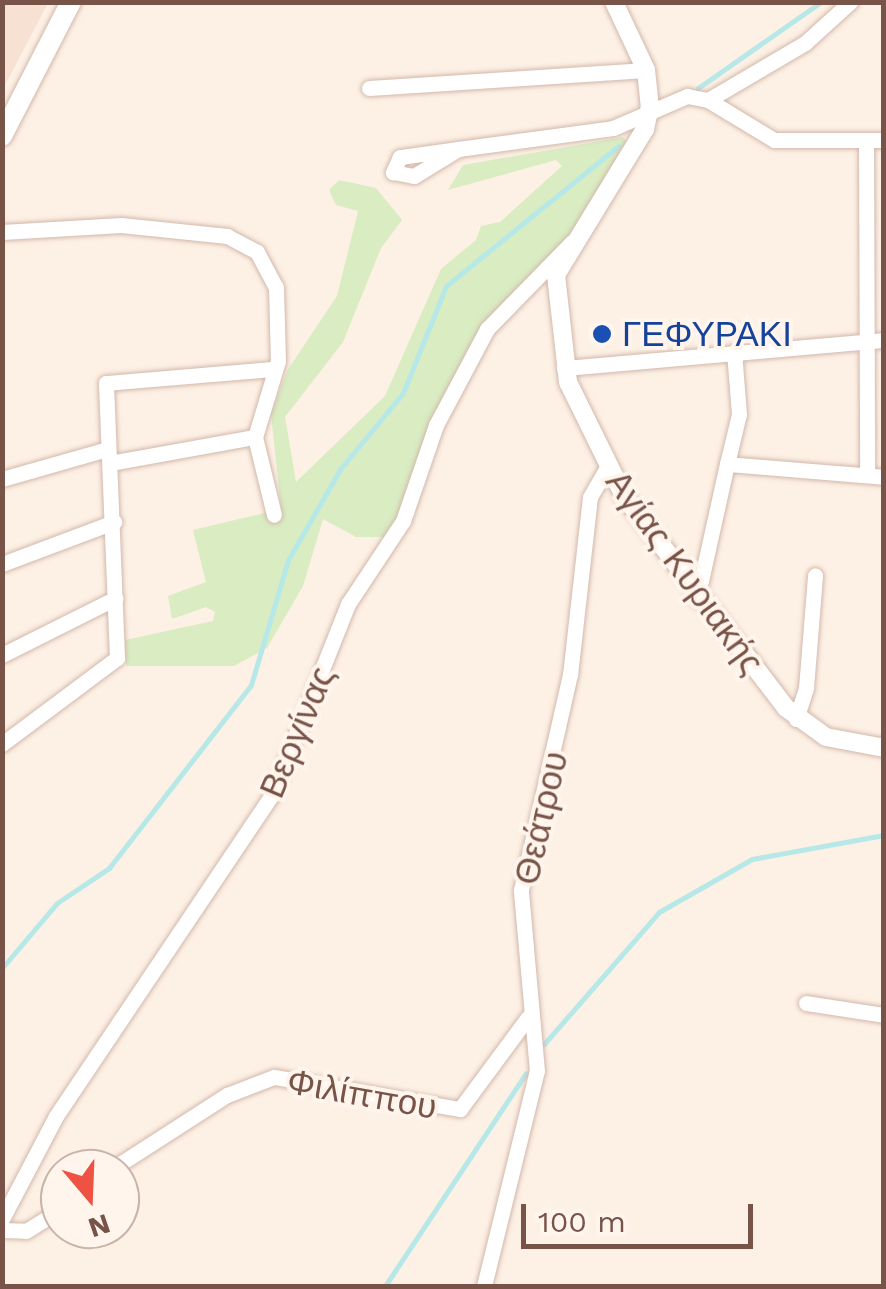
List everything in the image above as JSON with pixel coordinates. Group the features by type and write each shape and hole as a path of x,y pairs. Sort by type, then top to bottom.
{"main road":[{"path":"2,136 72,2"}],"street":[{"path":"614,2 646,70 650,106"},
{"path":"458,149 613,128 650,106 708,100 805,43 850,2"},
{"path":"369,88 646,70"},
{"path":"708,100 774,140 884,140"},
{"name":"Αγίας Κυριακής","path":"650,106 622,168 574,241 553,296 564,368 607,467 698,599 796,719 836,742 884,748"},
{"path":"727,464 875,476 875,341 866,140"},
{"path":"2,232 121,224 241,241 276,287 273,368 255,437 274,516"},
{"name":"Βεργίνας","path":"2,1220 56,1116 272,795 348,604 403,521 436,425 487,330 574,241"},
{"path":"564,368 875,341"},
{"path":"698,599 739,414 734,352"},
{"path":"2,744 117,658 109,456 111,380 273,368"},
{"path":"2,479 109,456 255,437"},
{"name":"Θεάτρου","path":"484,1286 531,1113 537,1071 528,1017 521,890 561,728 590,497 607,467"},
{"path":"2,564 114,522"},
{"path":"796,719 806,688 815,574"},
{"path":"2,655 116,598"},
{"path":"806,1003 884,1015"},
{"name":"Φιλίππου","path":"140,1151 227,1095 274,1077 460,1109 528,1017"},
{"path":"2,1230 26,1231 40,1222"}],"shaded area":[{"path":"2,3 48,3 3,89"}],"green space":[{"path":"623,137 628,144 571,239 484,328 388,537 356,537 323,519 303,586 267,648 234,666 126,666 125,640 213,621 215,612 206,607 172,619 168,596 206,582 193,530 281,509 271,414 287,371 337,296 358,211 336,205 329,190 339,180 376,188 402,220 381,248 343,342 285,417 296,482 385,396 441,269 476,240 481,226 500,222 562,166 556,160 448,190 463,165"}],"waterway":[{"path":"698,88 821,2"},
{"path":"2,968 57,903 109,868 251,685 288,560 341,468 403,393 446,286 618,146"},
{"path":"544,1044 659,912 752,859 884,835"},
{"path":"385,1286 526,1073"}],"place":[{"name":"ΓΕΦΥΡΑΚΙ","path":"602,334"}]}
